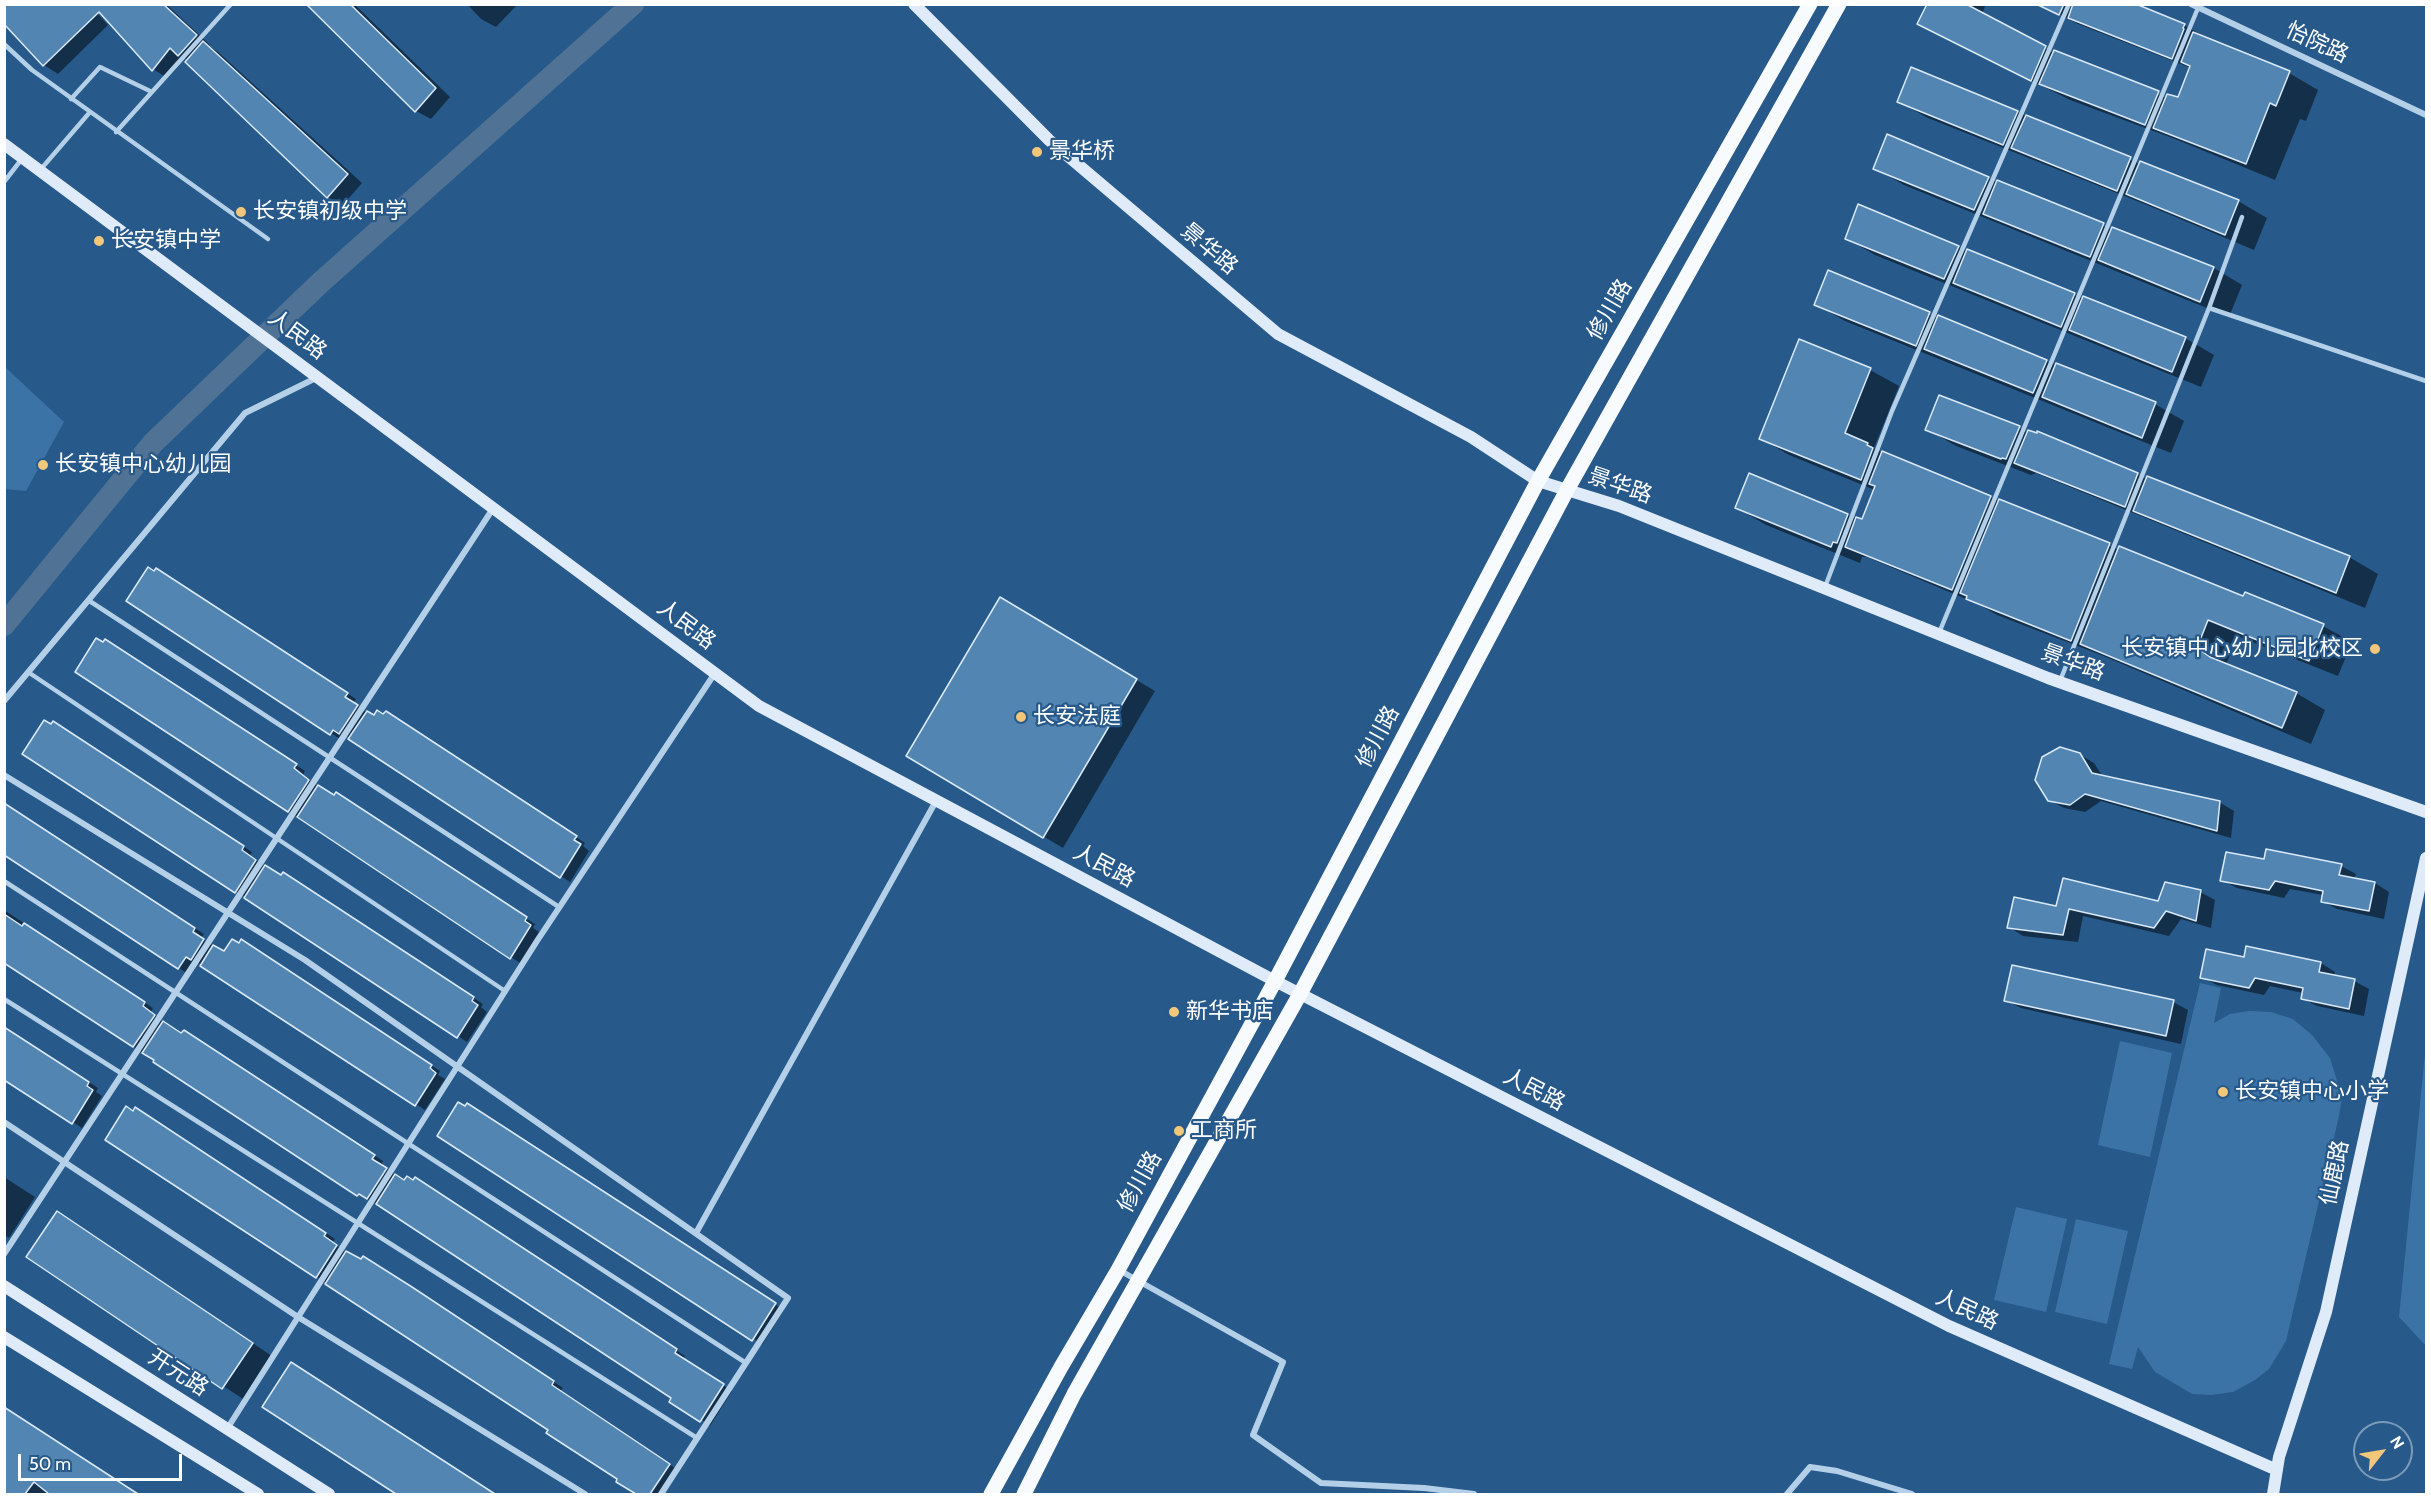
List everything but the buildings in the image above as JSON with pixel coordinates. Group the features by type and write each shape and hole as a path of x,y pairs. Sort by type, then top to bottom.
{"main road":[{"name":"修川路","path":"991,1494 1061,1366 1118,1270 1275,981 1538,481 1810,4"},
{"path":"1024,1494 1074,1394 1300,994 1567,490 1839,4"}],"street":[{"name":"景华路","path":"914,4 1048,140 1278,334 1472,436 1538,481 1619,507 2060,682 2427,812"},
{"name":"怡院路","path":"2195,6 2427,115"},
{"name":"人民路","path":"4,144 759,705 1275,981 1949,1326 2277,1470"},
{"path":"4,701 245,413 318,377"},
{"path":"4,1254 494,507"},
{"path":"227,1429 559,907 715,672"},
{"path":"4,776 305,960 788,1298 661,1494"},
{"path":"696,1233 936,800"},
{"name":"仙鹿路","path":"2273,1494 2279,1457 2326,1312 2427,858"},
{"path":"4,1122 298,1317 585,1494"},
{"path":"1118,1270 1283,1362 1253,1435 1321,1483 1424,1488 1474,1494"},
{"name":"开元路","path":"4,1286 329,1494"},
{"path":"4,1337 258,1494"},
{"path":"1786,1494 1810,1467 1837,1471 1912,1494"}],"lane":[{"path":"116,132 231,4"},
{"path":"1825,587 1892,411 2069,4"},
{"path":"1939,633 2195,6"},
{"path":"4,44 32,70 71,99 268,239"},
{"path":"71,99 100,67 152,92"},
{"path":"40,170 90,112"},
{"path":"4,182 23,157"},
{"path":"2060,682 2209,308 2242,218"},
{"path":"2209,308 2427,381"},
{"path":"88,600 559,907"},
{"path":"28,672 505,991"},
{"path":"4,881 746,1363"},
{"path":"4,999 697,1438"}],"shaded area":[{"path":"5,367 64,422 26,491 5,489"},
{"path":"2200,983 2221,988 2214,1023 2230,1014 2249,1011 2271,1012 2293,1019 2312,1035 2330,1058 2342,1097 2286,1341 2269,1369 2255,1380 2233,1392 2211,1395 2192,1394 2155,1372 2138,1347 2132,1369 2109,1364"},
{"path":"2120,1041 2172,1053 2150,1157 2098,1145"},
{"path":"2426,1043 2426,1346 2399,1317"},
{"path":"2016,1207 2067,1219 2046,1312 1994,1300"},
{"path":"2076,1219 2128,1231 2107,1324 2055,1312"}],"waterway":[{"path":"4,625 153,443 320,283 633,4"}],"place":[{"name":"景华桥","path":"1037,152"},
{"name":"长安镇初级中学","path":"241,212"},
{"name":"长安镇中学","path":"99,241"},
{"name":"长安镇中心幼儿园","path":"43,465"},
{"name":"长安镇中心幼儿园北校区","path":"2375,649"},
{"name":"长安法庭","path":"1021,717"},
{"name":"新华书店","path":"1174,1012"},
{"name":"长安镇中心小学","path":"2223,1092"},
{"name":"工商所","path":"1179,1131"}]}
